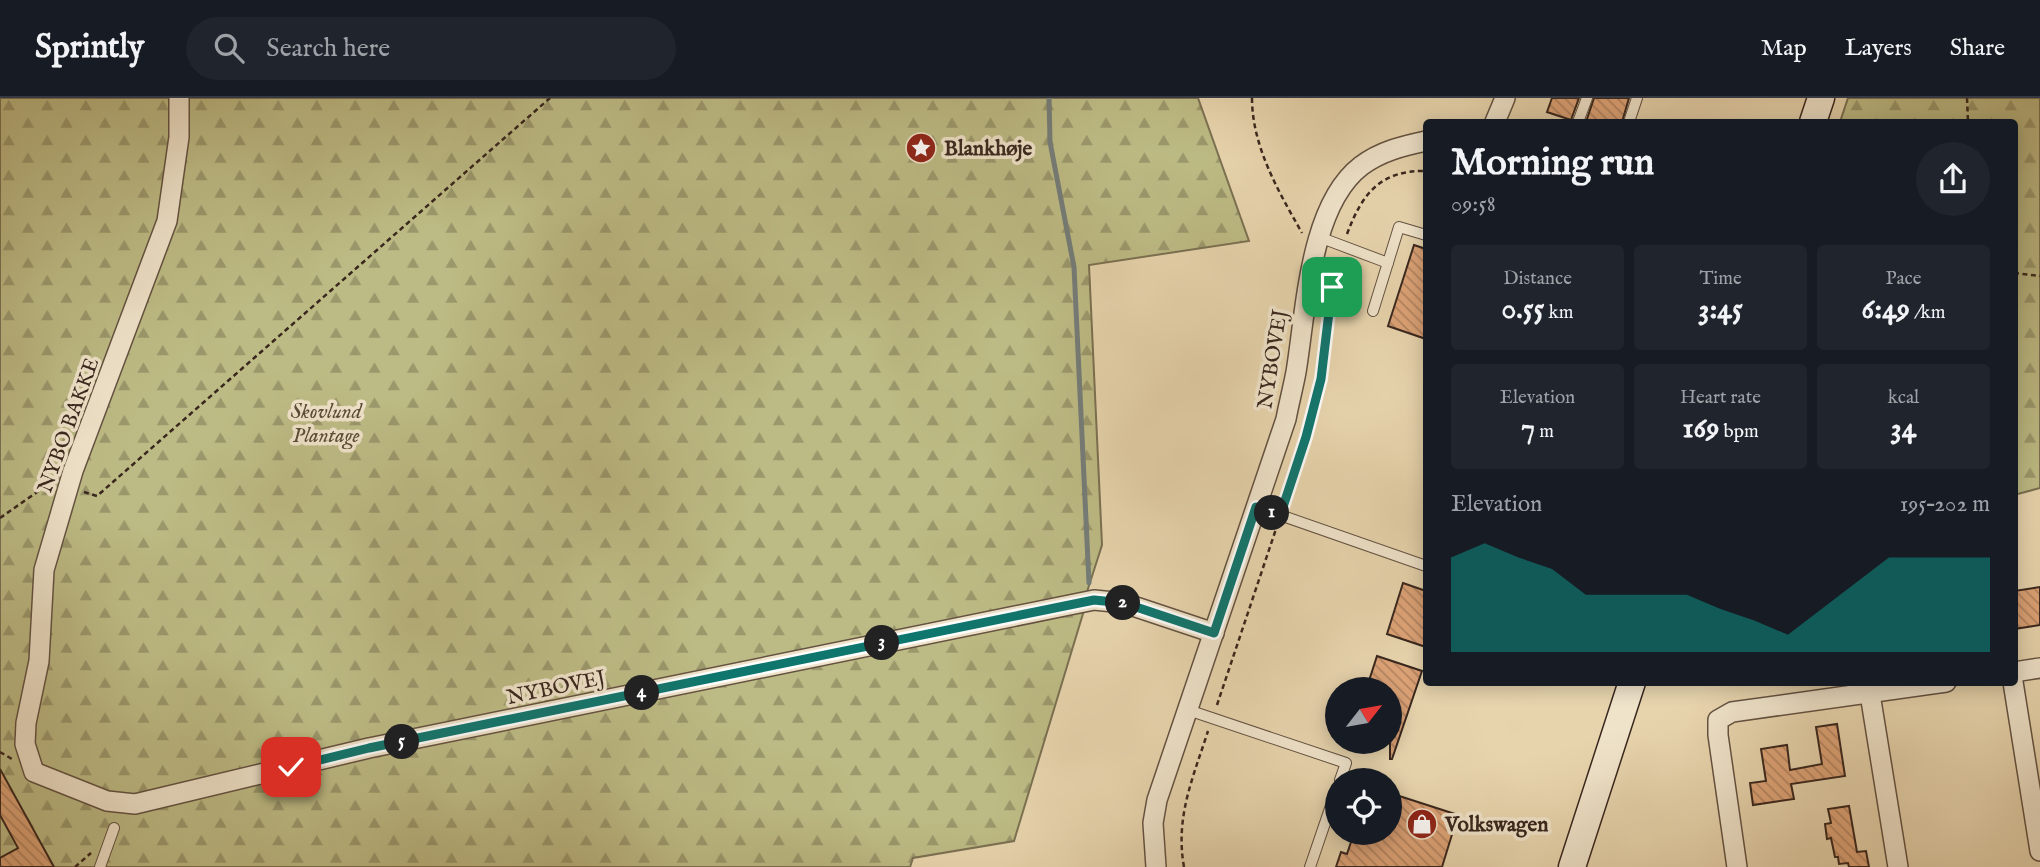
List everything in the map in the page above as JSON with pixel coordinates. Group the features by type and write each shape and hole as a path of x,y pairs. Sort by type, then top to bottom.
{"main road":[{"path":"1814,119 1821,98"},
{"path":"1572,867 1631,686"}],"street":[{"name":"NYBO BAKKE","path":"34,772 25,744 26,723 39,661 44,570 76,464 167,221 179,136 179,98"},
{"path":"1500,119 1505,98"},
{"name":"NYBOVEJ","path":"1156,867 1153,823 1157,800 1286,419 1296,372 1307,285 1318,242 1336,196 1346,180 1378,155 1423,142"},
{"name":"NYBOVEJ","path":"34,772 107,801 135,804 369,748 1094,600 1124,603 1214,633"},
{"path":"2018,671 2040,668"},
{"path":"1737,867 1718,720 1732,712 1921,686"},
{"path":"2014,686 2040,851"},
{"path":"1870,694 1898,867"}],"lane":[{"path":"1579,119 1587,98"},
{"path":"1630,119 1637,98"},
{"path":"1373,311 1399,227 1423,234"},
{"path":"1318,242 1343,246 1388,263"},
{"path":"1256,507 1423,565"},
{"path":"1188,709 1346,763 1344,768"},
{"path":"1310,867 1325,823"},
{"path":"100,867 114,828"}],"path":[{"path":"68,488 97,496 550,98"},
{"path":"1252,98 1256,132 1276,188 1304,237 1318,242"},
{"path":"1966,98 1968,119"},
{"path":"1184,867 1180,847 1183,806 1306,437 1321,379 1332,287 1343,246 1356,212 1375,186 1399,173 1423,171"},
{"path":"2018,273 2040,276"},
{"path":"0,518 76,464"}],"green space":[{"name":"Skovlund Plantage","path":"0,98 1198,98 1249,241 1089,265 1102,545 1086,595 604,704 1085,607 1014,841 913,858 910,867 0,867"},
{"path":"1848,98 2040,98 2040,488 2018,494 2018,119 1841,119"}],"building":[{"path":"1552,98 1579,98 1571,119 1547,112"},
{"path":"1594,98 1629,98 1623,119 1587,119"},
{"path":"1414,245 1423,248 1423,338 1388,326"},
{"path":"1403,583 1423,590 1423,646 1387,634"},
{"path":"2040,587 2040,625 2018,628 2018,590"},
{"path":"1377,656 1422,671 1402,730 1402,677 1370,677"},
{"path":"1837,724 1845,776 1791,784 1794,799 1753,805 1750,783 1766,781 1761,749 1787,745 1790,770 1822,764 1816,727"},
{"path":"0,769 54,867 0,867 0,858 18,848 0,815"},
{"name":"Volkswagen","path":"1402,797 1458,815 1442,867 1336,867 1341,852 1347,854 1350,845 1402,845"},
{"path":"1849,806 1857,852 1866,851 1869,867 1839,864 1831,838 1827,839 1825,824 1831,823 1828,809"}],"waterway":[{"path":"1049,98 1050,142 1074,267 1089,583"}],"place":[{"name":"Blankhøje","path":"921,148"},
{"name":"Volkswagen","path":"1422,824"}],"route":[{"path":"291,767 369,748 1094,600 1124,603 1214,633 1256,507 1280,516 1306,437 1321,379 1332,287"}]}
